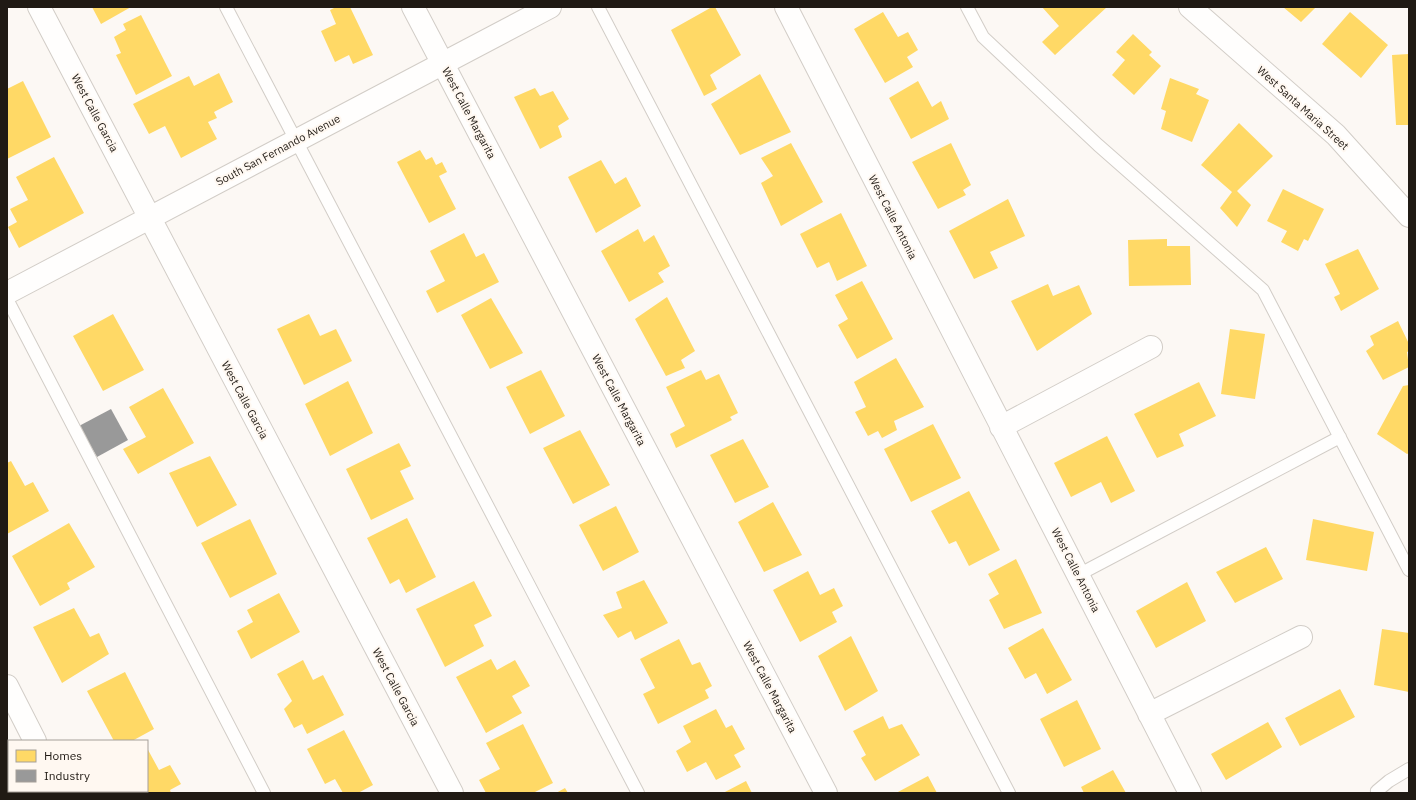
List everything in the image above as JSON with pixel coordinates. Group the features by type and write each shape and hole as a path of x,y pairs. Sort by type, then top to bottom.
{"street":[{"name":"West Calle Garcia","path":"39,7 452,793"},
{"name":"West Calle Margarita","path":"414,7 826,793"},
{"name":"South San Fernando Avenue","path":"7,293 550,7"},
{"name":"West Calle Antonia","path":"786,7 1190,793"},
{"name":"West Santa Maria Street","path":"1190,7 1336,135 1409,216"},
{"path":"1001,427 1151,347"},
{"path":"1149,714 1301,637"},
{"path":"7,686 34,740"}],"lane":[{"path":"226,7 638,793"},
{"path":"598,7 1009,793"},
{"path":"967,7 983,37 1098,145 1263,290 1409,570"},
{"path":"7,299 264,793"},
{"path":"1078,575 1340,437"},
{"path":"1376,792 1389,781 1409,769"}],"building: Homes":[{"path":"92,7 131,7 101,24"},
{"path":"336,7 350,7 373,55 353,64 349,55 335,62 321,31 336,24 330,10"},
{"path":"712,7 715,7 741,55 710,75 717,89 704,96 671,30"},
{"path":"1042,7 1107,7 1055,55 1042,42 1059,26"},
{"path":"1283,7 1316,7 1301,22"},
{"path":"883,12 898,37 908,32 918,50 907,57 913,67 885,83 854,29"},
{"path":"1350,12 1388,45 1361,78 1322,44"},
{"path":"141,15 172,76 136,95 116,55 121,53 114,37 126,30 123,24"},
{"path":"1133,34 1152,52 1149,55 1161,66 1134,95 1112,75 1125,60 1116,52"},
{"path":"1409,54 1409,125 1396,125 1392,55"},
{"path":"219,73 233,102 214,112 217,118 208,122 217,139 181,158 165,126 149,134 133,104 189,76 194,86"},
{"path":"760,74 791,132 740,155 711,104"},
{"path":"1170,78 1199,89 1196,94 1209,100 1192,142 1161,129 1166,111 1161,109"},
{"path":"23,81 51,137 7,159 7,89"},
{"path":"918,81 932,107 941,101 949,119 911,139 889,98"},
{"path":"535,88 540,96 553,91 569,119 558,126 562,137 540,149 514,97"},
{"path":"1239,123 1273,156 1237,191 1251,205 1237,227 1220,208 1232,192 1201,165"},
{"path":"791,143 823,202 781,226 761,183 773,176 761,158"},
{"path":"951,143 971,185 963,190 966,195 938,209 912,162"},
{"path":"420,150 426,160 432,157 436,165 442,162 447,172 439,176 456,209 429,223 397,162"},
{"path":"54,157 84,213 19,248 8,227 17,222 10,209 28,200 16,177"},
{"path":"601,160 615,184 626,177 641,206 596,233 568,177"},
{"path":"1283,189 1324,209 1308,241 1304,239 1298,251 1281,242 1287,231 1267,221"},
{"path":"1008,199 1025,236 990,252 998,268 974,279 949,231"},
{"path":"841,213 867,266 837,281 829,262 817,268 800,234"},
{"path":"638,229 644,242 654,235 670,266 658,273 664,282 629,302 601,251"},
{"path":"464,233 476,257 484,253 499,282 437,313 426,291 445,281 430,251"},
{"path":"1167,239 1167,246 1190,246 1191,285 1129,286 1128,240"},
{"path":"1358,249 1379,289 1341,311 1334,297 1340,294 1325,264"},
{"path":"862,281 893,339 857,359 838,325 848,319 835,295"},
{"path":"1048,284 1053,296 1079,285 1092,314 1037,351 1011,301"},
{"path":"667,297 695,351 681,360 685,368 666,376 635,319"},
{"path":"491,298 523,353 490,369 461,315"},
{"path":"113,314 144,370 103,391 73,336"},
{"path":"309,314 320,336 336,329 352,361 304,385 277,329"},
{"path":"1398,321 1409,344 1409,351 1407,352 1409,367 1383,380 1366,351 1374,345 1370,336"},
{"path":"1230,329 1265,334 1255,399 1221,394"},
{"path":"896,358 924,407 894,421 897,430 882,438 878,431 868,436 855,412 866,407 854,382"},
{"path":"541,370 565,416 530,434 506,387"},
{"path":"701,370 706,380 719,374 738,413 730,417 732,420 676,448 670,434 685,426 666,387"},
{"path":"348,381 373,433 330,456 305,404"},
{"path":"1199,382 1216,416 1179,434 1184,446 1157,458 1134,414"},
{"path":"1409,385 1409,453 1407,454 1377,434 1403,386"},
{"path":"163,388 194,443 138,474 123,449 146,437 129,407"},
{"path":"933,424 961,478 911,502 884,449"},
{"path":"580,430 610,485 573,504 543,448"},
{"path":"1107,436 1135,491 1111,503 1101,482 1071,497 1054,463"},
{"path":"743,439 769,487 735,503 710,455"},
{"path":"399,443 411,466 400,471 414,499 371,520 346,469"},
{"path":"210,456 237,505 197,527 169,473"},
{"path":"11,461 25,486 33,482 49,511 7,534 7,463"},
{"path":"969,491 1000,550 969,566 956,541 949,544 931,511"},
{"path":"773,502 802,555 764,572 738,522"},
{"path":"616,506 639,552 603,571 579,525"},
{"path":"407,518 436,577 406,593 399,579 390,584 367,538"},
{"path":"250,519 277,574 230,598 201,543"},
{"path":"1313,519 1374,532 1367,571 1306,560"},
{"path":"69,523 95,567 67,583 70,589 40,606 12,556"},
{"path":"1266,547 1283,579 1235,603 1216,572"},
{"path":"1016,559 1042,613 1004,629 989,600 999,594 988,574"},
{"path":"808,571 820,595 834,588 843,606 832,612 837,622 800,642 773,590"},
{"path":"644,580 668,623 635,640 631,631 618,638 603,615 622,608 616,592"},
{"path":"474,581 492,616 474,625 484,646 445,667 416,609"},
{"path":"1187,582 1206,621 1156,648 1136,611"},
{"path":"279,593 300,632 251,659 237,631 253,622 247,610"},
{"path":"74,608 90,637 99,633 109,654 62,683 33,627"},
{"path":"1043,628 1072,680 1047,694 1036,673 1025,679 1008,648"},
{"path":"1382,629 1409,633 1409,692 1374,685"},
{"path":"851,636 878,691 845,711 818,656"},
{"path":"679,639 692,665 700,662 712,686 705,690 709,698 658,724 643,694 655,688 640,659"},
{"path":"491,659 497,670 515,660 530,686 512,696 522,713 486,733 456,677"},
{"path":"303,660 313,680 323,675 344,715 307,734 302,724 294,728 284,709 292,701 277,674"},
{"path":"125,672 154,729 134,740 113,740 87,691"},
{"path":"1340,689 1355,717 1300,746 1285,718"},
{"path":"1077,700 1101,749 1064,767 1040,719"},
{"path":"716,709 726,728 732,725 745,749 734,755 741,767 716,780 706,762 687,772 676,751 691,742 683,726"},
{"path":"883,716 889,729 902,724 920,755 875,781 861,758 866,755 853,731"},
{"path":"1268,722 1282,747 1226,780 1211,754"},
{"path":"523,724 553,783 533,793 486,793 479,780 500,769 486,743"},
{"path":"344,730 373,785 358,793 343,793 335,779 325,784 307,749"},
{"path":"148,750 159,770 170,765 181,784 170,790 171,793 134,793 148,792"},
{"path":"1113,770 1126,793 1084,793 1081,787"},
{"path":"928,776 937,793 896,793"},
{"path":"746,781 752,793 723,793"},
{"path":"565,788 568,793 556,793"}],"building: Industry":[{"path":"111,409 128,440 97,457 79,426"}]}
